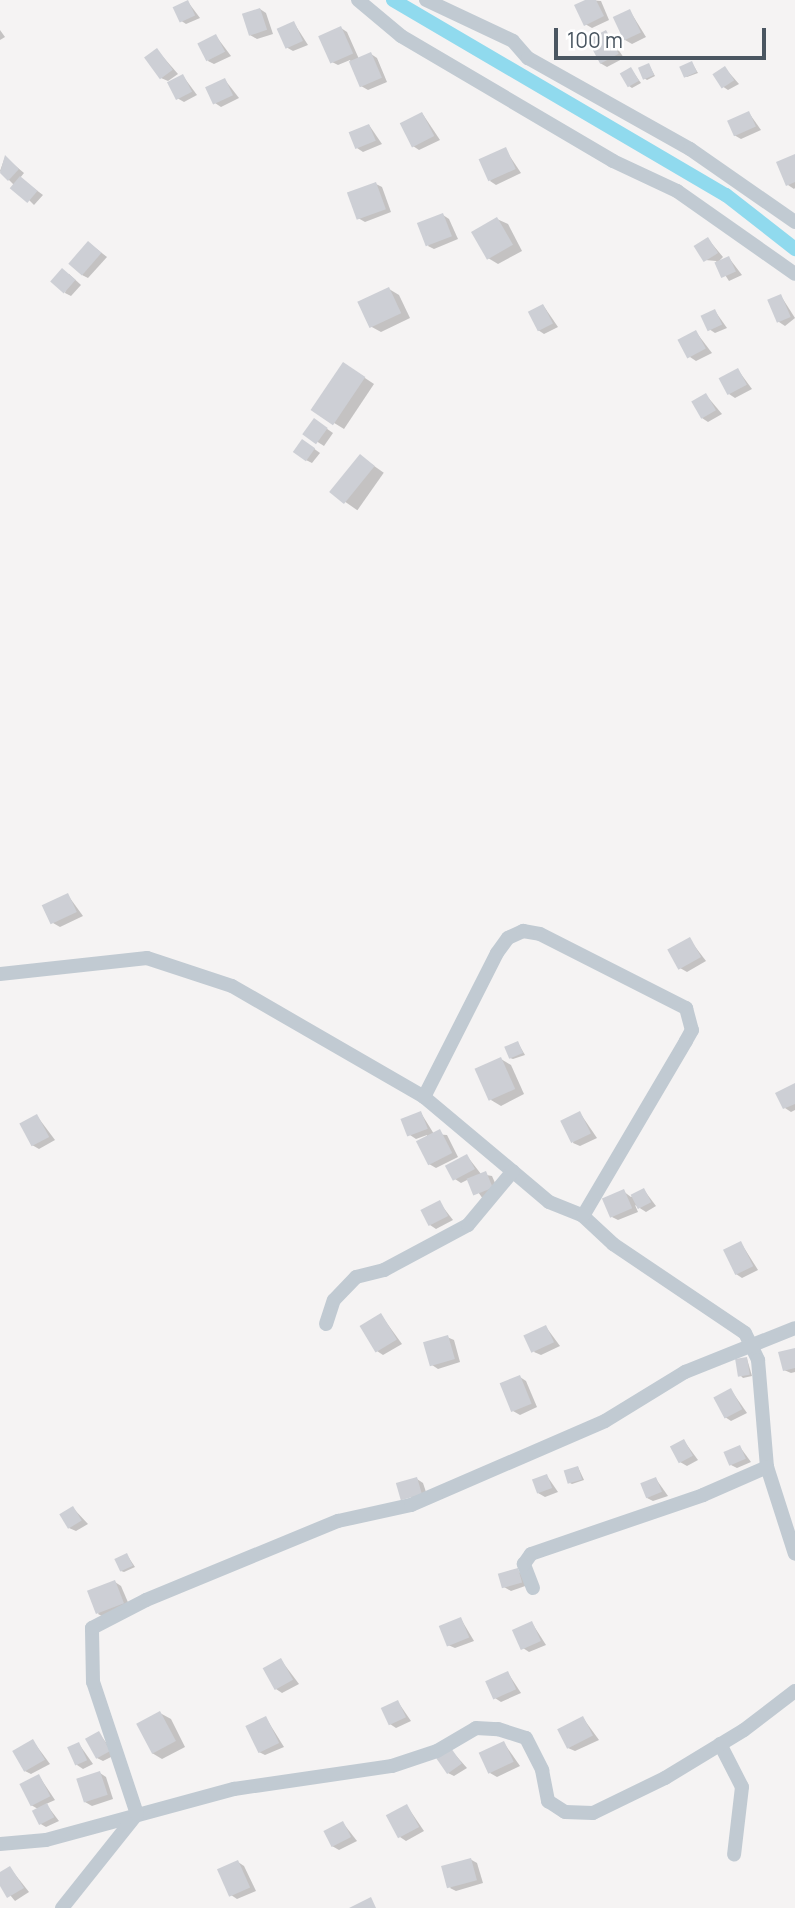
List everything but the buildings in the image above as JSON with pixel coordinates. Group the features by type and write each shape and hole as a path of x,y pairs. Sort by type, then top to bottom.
{"street":[{"path":"358,0 401,36 613,161 677,191 795,274"},
{"path":"426,0 513,41 528,58 690,149 795,222"},
{"path":"424,1097 497,953 508,938 523,931 540,934 686,1008 692,1030 583,1216"},
{"path":"0,974 147,958 232,986 424,1097 549,1202 583,1216 613,1244 708,1305 751,1341 758,1360 767,1467 795,1554"},
{"path":"326,1324 334,1300 356,1277 384,1270 468,1225 513,1171"},
{"path":"137,1814 93,1682 92,1628 146,1600 338,1521 411,1505 593,1427 685,1372 751,1341 795,1328"},
{"path":"533,1588 524,1564 531,1554 703,1495 767,1467"},
{"path":"0,1844 46,1840 234,1789 392,1766 437,1751 476,1728 498,1729 526,1738 541,1770 548,1801 565,1812 593,1813 665,1778 720,1744 795,1691"},
{"path":"720,1744 742,1787 734,1855"},
{"path":"62,1908 137,1814"}],"waterway":[{"path":"393,0 726,195 795,249"}]}
